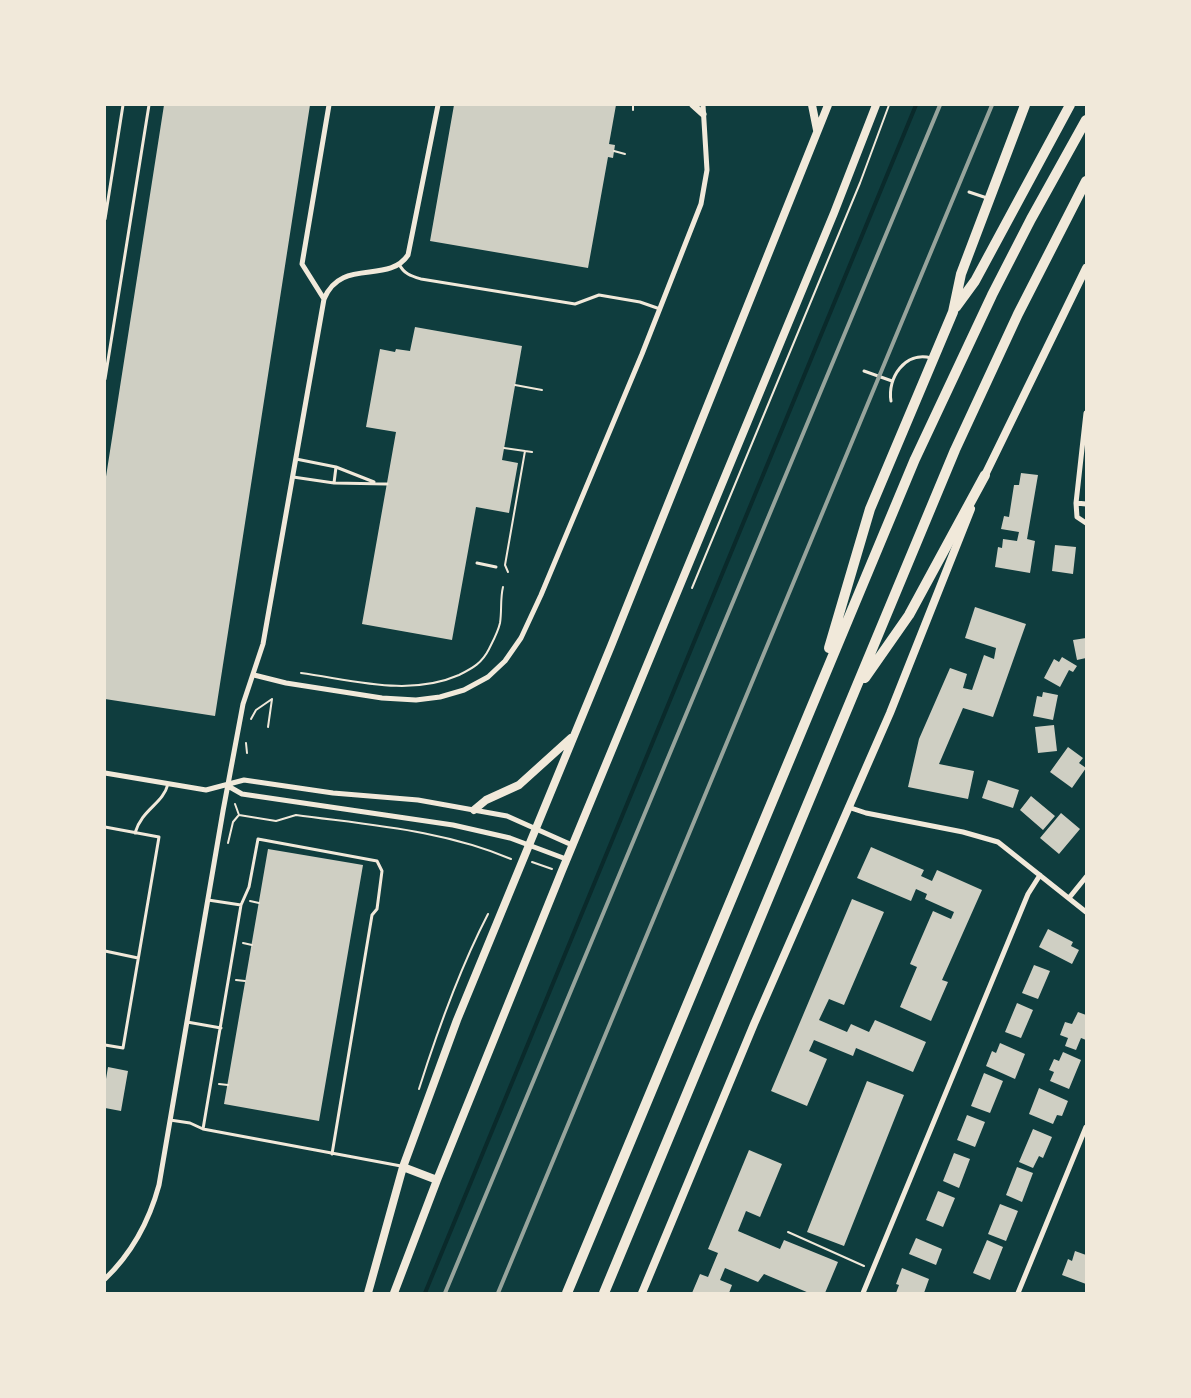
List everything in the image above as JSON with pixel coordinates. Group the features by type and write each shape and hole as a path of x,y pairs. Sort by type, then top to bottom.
{"highway":[{"path":"812,705 870,509 953,312 961,274 1025,105"},
{"path":"953,312 975,281 1070,105"},
{"path":"567,1293 898,497 946,390 1031,219 1086,120"},
{"path":"604,1293 975,406 1030,288 1086,181"},
{"path":"852,699 909,615 985,475"}],"main road":[{"path":"812,105 818,132"},
{"path":"368,1293 403,1167 457,1020 828,105"},
{"path":"394,1293 566,859 841,196 876,105"},
{"path":"642,1293 758,1013 898,692 985,475 1086,268"},
{"path":"474,810 486,800 519,785 574,735"},
{"path":"403,1167 437,1180"}],"street":[{"path":"324,299 302,264 329,105"},
{"path":"105,1279 125,1257 148,1218 159,1185 243,704 263,644 324,299 336,280 357,273 392,267 405,260 410,248 438,105"},
{"path":"693,105 704,114"},
{"path":"254,675 295,685 402,700 429,699 476,685 488,678 514,650 528,625 660,309 704,193 708,161 703,105"},
{"path":"1086,413 1076,503 1077,517 1086,523"},
{"path":"1076,503 1086,504"},
{"path":"105,773 206,790 244,780 333,793 402,798 507,816 572,845"},
{"path":"228,786 242,794 453,825 495,834 566,859"},
{"path":"848,807 866,813 988,838 1007,848 1086,912"},
{"path":"862,1293 1028,894 1040,875"},
{"path":"1069,898 1086,877"},
{"path":"1018,1293 1086,1127"}],"lane":[{"path":"105,219 123,105"},
{"path":"105,380 149,105"},
{"path":"969,192 989,199"},
{"path":"399,264 407,275 421,279 575,304 599,295 640,302 660,309"},
{"path":"891,401 892,381 906,362 921,357 933,358"},
{"path":"864,370 892,381"},
{"path":"296,459 336,467 376,483"},
{"path":"334,483 336,467"},
{"path":"293,477 334,483 387,484"},
{"path":"477,563 496,567"},
{"path":"135,833 140,818 163,795 168,784"},
{"path":"105,827 159,837 123,1048 105,1045"},
{"path":"203,1129 241,905 249,887 258,839 377,861 382,871 377,909 372,915 332,1154"},
{"path":"208,900 241,905"},
{"path":"105,951 138,958"},
{"path":"187,1022 220,1028"},
{"path":"170,1120 190,1122 203,1129 403,1167"}],"path":[{"path":"633,105 633,110"},
{"path":"614,151 625,154"},
{"path":"515,385 542,390"},
{"path":"504,447 532,452"},
{"path":"508,573 505,565 525,451"},
{"path":"301,673 394,687 432,684 456,676 475,667 484,659 489,650 500,625 500,598 503,587"},
{"path":"250,721 256,710 272,699 268,727"},
{"path":"247,738 247,753"},
{"path":"239,815 276,821 296,814 433,834 561,873"},
{"path":"788,1232 872,1269"}],"building":[{"path":"164,105 310,105 215,716 105,699 105,483"},
{"path":"454,105 616,105 609,144 615,145 613,158 608,157 588,268 430,241"},
{"path":"415,327 522,346 502,460 518,463 509,513 476,507 452,640 362,624 396,432 366,427 380,349 395,352 396,349 410,351"},
{"path":"1021,473 1038,475 1027,539 1035,541 1030,573 995,567 998,547 1002,548 1003,539 1017,541 1019,532 1001,529 1004,516 1009,517 1014,485 1019,485"},
{"path":"1055,545 1076,547 1073,574 1052,571"},
{"path":"975,607 1026,624 993,717 963,708 939,764 974,771 968,799 908,787 919,739 950,668 967,674 963,688 972,690 984,655 994,659 996,648 965,638"},
{"path":"1086,638 1086,658 1077,660 1073,640"},
{"path":"1062,657 1077,666 1073,672 1069,670 1060,687 1044,678 1054,659 1059,662"},
{"path":"1043,692 1058,695 1053,720 1033,716 1037,696 1042,697"},
{"path":"1054,725 1057,751 1038,753 1035,727"},
{"path":"1068,747 1083,758 1079,763 1086,768 1072,788 1050,772"},
{"path":"988,780 1019,790 1013,808 982,798"},
{"path":"1031,796 1055,816 1043,830 1020,810"},
{"path":"1061,813 1080,829 1059,854 1040,838"},
{"path":"871,847 924,870 921,876 932,881 937,870 982,890 942,980 948,982 931,1021 900,1007 917,967 910,964 933,911 951,919 954,912 925,899 927,894 916,889 911,901 857,878"},
{"path":"268,849 363,865 319,1121 224,1104"},
{"path":"852,899 884,912 844,1005 829,999 819,1020 847,1032 851,1024 869,1032 875,1020 926,1042 913,1072 856,1048 853,1056 814,1040 809,1051 827,1059 807,1106 771,1091"},
{"path":"1048,929 1073,942 1071,946 1079,950 1072,964 1039,947"},
{"path":"1034,965 1050,971 1038,999 1022,993"},
{"path":"1017,1003 1033,1010 1021,1038 1005,1032"},
{"path":"1078,1012 1086,1015 1086,1040 1081,1038 1076,1050 1065,1046 1068,1038 1060,1035 1065,1022 1072,1024"},
{"path":"1000,1043 1025,1054 1015,1079 986,1066 992,1051 996,1053"},
{"path":"1063,1052 1081,1060 1069,1089 1050,1081 1054,1072 1049,1070 1054,1059 1059,1061"},
{"path":"108,1067 128,1071 121,1111 105,1108"},
{"path":"984,1073 1003,1081 990,1113 971,1106"},
{"path":"867,1081 904,1095 844,1246 807,1232"},
{"path":"1039,1088 1068,1101 1062,1116 1057,1115 1053,1124 1029,1114"},
{"path":"967,1115 985,1122 975,1147 957,1140"},
{"path":"1033,1129 1052,1137 1043,1158 1039,1156 1033,1168 1019,1162"},
{"path":"749,1150 782,1164 760,1217 746,1211 738,1231 780,1249 784,1240 838,1262 825,1293 809,1293 764,1274 758,1282 725,1268 720,1280 732,1285 729,1293 692,1293 700,1274 708,1277 718,1253 708,1249"},
{"path":"954,1153 970,1159 959,1188 943,1181"},
{"path":"1017,1167 1033,1173 1022,1202 1006,1195"},
{"path":"938,1191 955,1198 943,1227 926,1220"},
{"path":"1000,1204 1018,1211 1006,1241 988,1234"},
{"path":"916,1238 942,1249 936,1265 909,1254"},
{"path":"987,1240 1003,1247 990,1280 973,1273"},
{"path":"1075,1251 1086,1255 1086,1284 1062,1275 1068,1259 1072,1261"},
{"path":"902,1268 929,1279 924,1293 896,1293 899,1285 896,1284"}],"waterway":[{"path":"425,1293 916,105"}],"railway":[{"path":"445,1293 940,105"},
{"path":"498,1293 992,105"}]}
